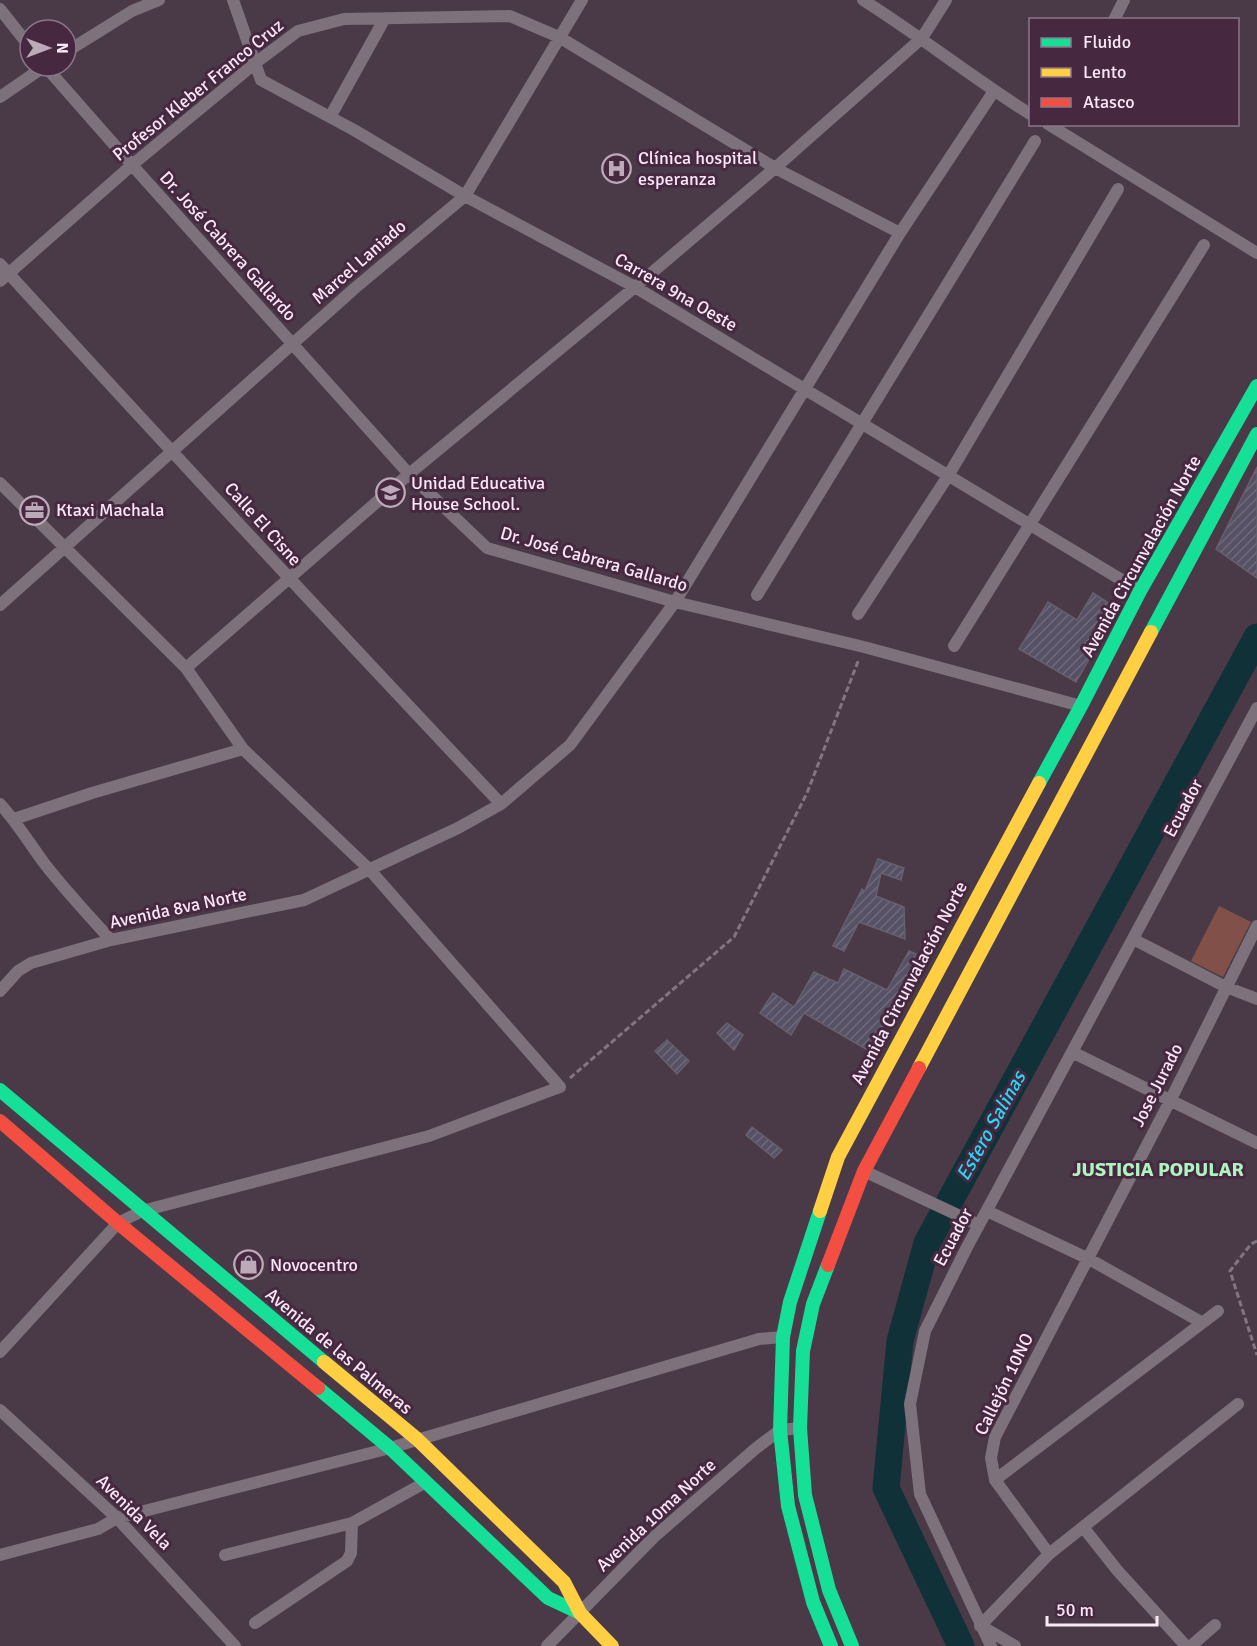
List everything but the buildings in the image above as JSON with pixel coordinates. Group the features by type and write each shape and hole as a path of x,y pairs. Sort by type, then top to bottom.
{"main road":[{"name":"Avenida Circunvalación Norte","path":"831,1646 813,1602 788,1506 780,1430 783,1336 790,1302 838,1156 987,876 1081,706 1140,591 1257,386"},
{"path":"852,1646 829,1590 805,1495 800,1428 803,1352 813,1304 864,1171 1257,434"},
{"path":"1062,741 1087,756"},
{"name":"Avenida de las Palmeras","path":"0,1090 417,1439 564,1582 580,1613 612,1646"},
{"name":"Avenida de las Palmeras","path":"0,1121 118,1223 390,1448 548,1598 580,1613"}],"street":[{"path":"78,45 132,11 159,0"},
{"name":"Carrera 9na Oeste","path":"233,0 261,80 330,117 465,196 635,287 1140,591"},
{"name":"Marcel Laniado","path":"0,605 144,475 174,452 292,344 465,196 582,0"},
{"path":"186,668 409,474 775,168 922,38 946,0"},
{"path":"1115,18 1124,0"},
{"path":"872,2 994,92 1029,113"},
{"path":"0,9 18,32"},
{"name":"Profesor Kleber Franco Cruz","path":"3,273 254,64 298,31 344,19 510,16 559,38 775,168 900,233"},
{"path":"330,117 385,18"},
{"path":"0,97 28,78"},
{"name":"Dr. José Cabrera Gallardo","path":"56,78 409,474 487,548 675,602 864,647 1081,706"},
{"name":"Avenida 8va Norte","path":"0,991 18,971 31,963 111,940 304,900 458,828 501,804 570,746 675,602 900,233 994,92"},
{"path":"1054,126 1257,253"},
{"path":"757,595 1035,141"},
{"path":"858,614 948,476 1118,189"},
{"path":"954,646 1204,245"},
{"name":"Calle El Cisne","path":"3,273 174,452 287,578 501,804"},
{"path":"0,483 186,668 243,749 369,869 560,1087 429,1137 142,1211 118,1223 0,1352"},
{"name":"Ecuador","path":"991,1646 920,1494 910,1404 925,1331 979,1225 1257,708"},
{"path":"14,819 92,793 243,749"},
{"path":"0,804 14,819 67,892 111,940"},
{"name":"Jose Jurado","path":"1089,1259 1257,926"},
{"path":"1133,939 1226,987 1257,999"},
{"path":"1072,1052 1257,1143"},
{"path":"864,1171 979,1225"},
{"path":"987,1211 1089,1259 1201,1322"},
{"name":"Callejón 10NO","path":"995,1480 991,1458 995,1437 1089,1259"},
{"path":"1049,1554 995,1480 1218,1311"},
{"path":"0,1555 98,1529 117,1518 390,1448 759,1339 783,1336"},
{"path":"1015,1646 980,1626 1049,1554 1238,1404"},
{"name":"Avenida Vela","path":"0,1410 117,1518 235,1646"},
{"path":"780,1430 800,1428"},
{"name":"Avenida 10ma Norte","path":"547,1646 654,1537 780,1430"},
{"path":"225,1555 352,1523 426,1482"},
{"path":"255,1623 347,1561 351,1553 352,1523"},
{"path":"1083,1527 1117,1570 1186,1646"},
{"path":"1191,1646 1215,1625"}],"path":[{"path":"560,1087 734,937 807,793 864,647"},
{"path":"1257,1241 1251,1244 1230,1270 1257,1355"}],"shaded area":[{"path":"1219,906 1251,922 1223,977 1191,961"}],"waterway":[{"name":"Estero Salinas","path":"961,1646 886,1488 900,1341 927,1243 1257,637"}],"traffic: fast":[{"path":"1039,783 1140,591 1257,386"},
{"path":"1151,632 1257,434"},
{"path":"0,1090 324,1362"},
{"path":"820,1211 790,1302 783,1337 780,1430 788,1506 813,1602 831,1646"},
{"path":"828,1265 813,1304 803,1351 800,1428 805,1495 829,1590 852,1646"},
{"path":"318,1388 390,1448 548,1598 580,1613"}],"traffic: slow":[{"path":"919,1068 1151,632"},
{"path":"820,1211 838,1157 1039,783"},
{"path":"324,1362 417,1439 564,1582 580,1613 612,1646"}],"traffic: jam":[{"path":"828,1265 864,1171 919,1068"},
{"path":"0,1121 118,1223 318,1388"}],"place":[{"name":"Clínica hospital esperanza","path":"617,168"},
{"name":"Unidad Educativa House School.","path":"390,493"},
{"name":"Ktaxi Machala","path":"35,510"},
{"name":"Novocentro","path":"249,1265"}],"district":[{"name":"JUSTICIA POPULAR","path":"1158,1169"}]}
